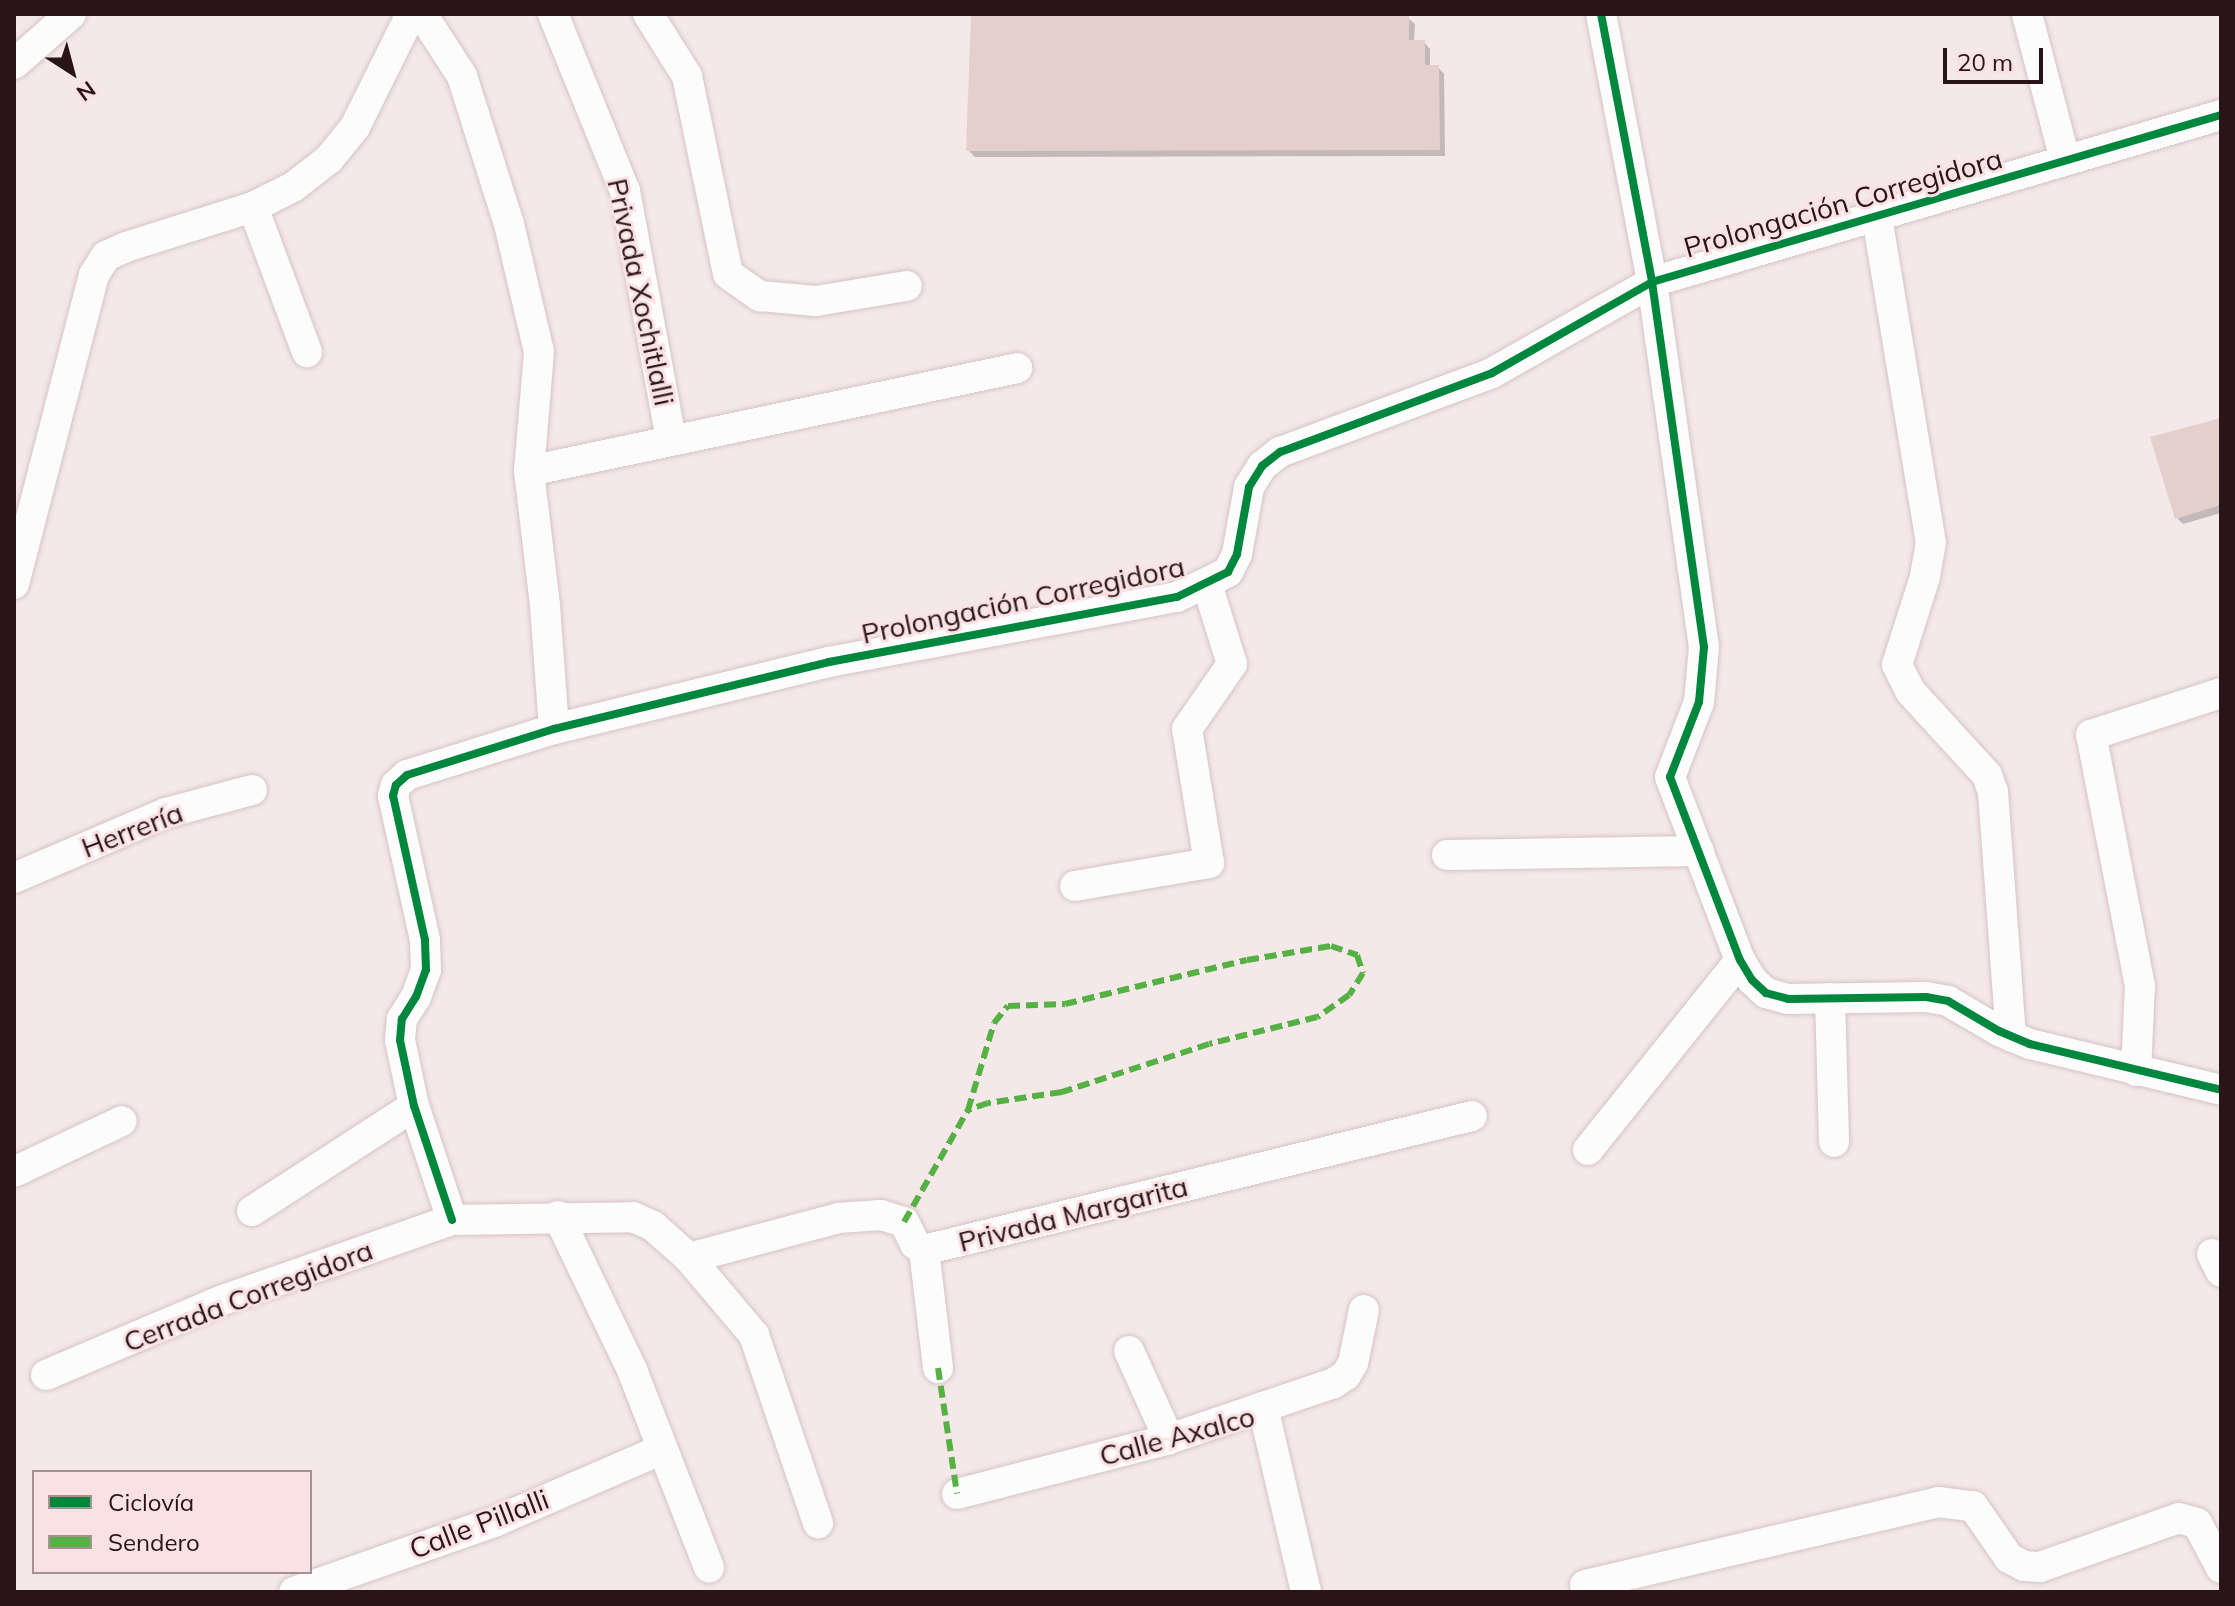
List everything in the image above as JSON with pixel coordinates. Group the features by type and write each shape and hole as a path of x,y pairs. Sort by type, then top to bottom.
{"street":[{"path":"14,64 71,14"},
{"path":"14,584 94,275 106,256 253,207 293,187 329,159 355,127 411,14"},
{"path":"422,14 462,76 513,238 539,352 529,471 545,606 554,729"},
{"name":"Privada Xochitlalli","path":"553,14 625,191 671,438"},
{"path":"648,14 687,76 728,274 760,296 816,301 907,286"},
{"path":"1601,14 1652,282 1704,647 1699,702 1670,777 1740,960 1752,980 1766,993 1788,999 1926,997 1948,1001 2011,1036 2136,1071 2221,1090"},
{"path":"2027,14 2065,160"},
{"name":"Prolongación Corregidora","path":"452,1220 414,1106 400,1040 402,1019 416,997 426,970 425,940 393,796 396,785 419,769 554,729 829,662 1177,597 1228,572 1237,554 1249,487 1262,466 1280,452 1492,373 1652,282 2221,115"},
{"path":"253,207 307,352"},
{"path":"1877,217 1931,542 1925,577 1897,665 1910,691 1987,775 1993,792 2011,1036"},
{"name":"Privada Xochitlalli","path":"529,471 671,438 1017,368"},
{"path":"1075,886 1209,863 1187,729 1232,664 1207,584"},
{"path":"2136,1071 2140,986 2091,735 2221,693"},
{"name":"Herrería","path":"14,878 166,813 252,790"},
{"path":"1447,855 1699,851"},
{"path":"1588,1150 1740,960"},
{"path":"1830,998 1834,1142"},
{"path":"252,1211 414,1106"},
{"name":"Privada Margarita","path":"689,1258 838,1218 881,1215 904,1222 915,1244 924,1250 1472,1116"},
{"path":"14,1172 122,1121"},
{"path":"558,1216 632,1370 660,1450 709,1568"},
{"path":"452,1220 633,1217 653,1226 689,1258 754,1335 818,1523"},
{"name":"Cerrada Corregidora","path":"46,1375 223,1300 452,1220"},
{"path":"924,1250 938,1368"},
{"path":"1263,1407 1334,1383 1346,1375 1353,1363 1364,1310"},
{"path":"1129,1351 1169,1439"},
{"name":"Calle Axalco","path":"957,1494 1169,1439 1263,1407 1306,1592"},
{"name":"Calle Pillalli","path":"294,1592 494,1522 660,1450"},
{"path":"1585,1585 1938,1502 1973,1506 2009,1558 2024,1566 2040,1567 2179,1518 2197,1523 2221,1568"}],"building":[{"path":"971,14 1409,16 1409,40 1425,40 1425,65 1439,65 1440,150 966,151"},
{"path":"2221,418 2221,505 2175,519 2150,437"}],"marked path":[{"path":"904,1222 968,1110 994,1023 1008,1006 1065,1004 1247,960 1331,946 1357,955 1363,973 1349,995 1317,1017 1209,1044 1062,1092 988,1103 968,1110"},
{"path":"938,1368 957,1494"}],"cycle path":[{"path":"1601,14 1652,282 1704,647 1699,702 1670,777 1740,960 1752,980 1766,993 1788,999 1926,997 1948,1001 1999,1031 2030,1044 2221,1090"},
{"path":"452,1220 414,1106 400,1040 402,1019 416,997 426,970 425,940 393,796 396,785 407,775 554,729 829,662 1177,597 1228,572 1237,554 1249,487 1262,466 1280,452 1492,373 1652,282 2221,115"}]}
